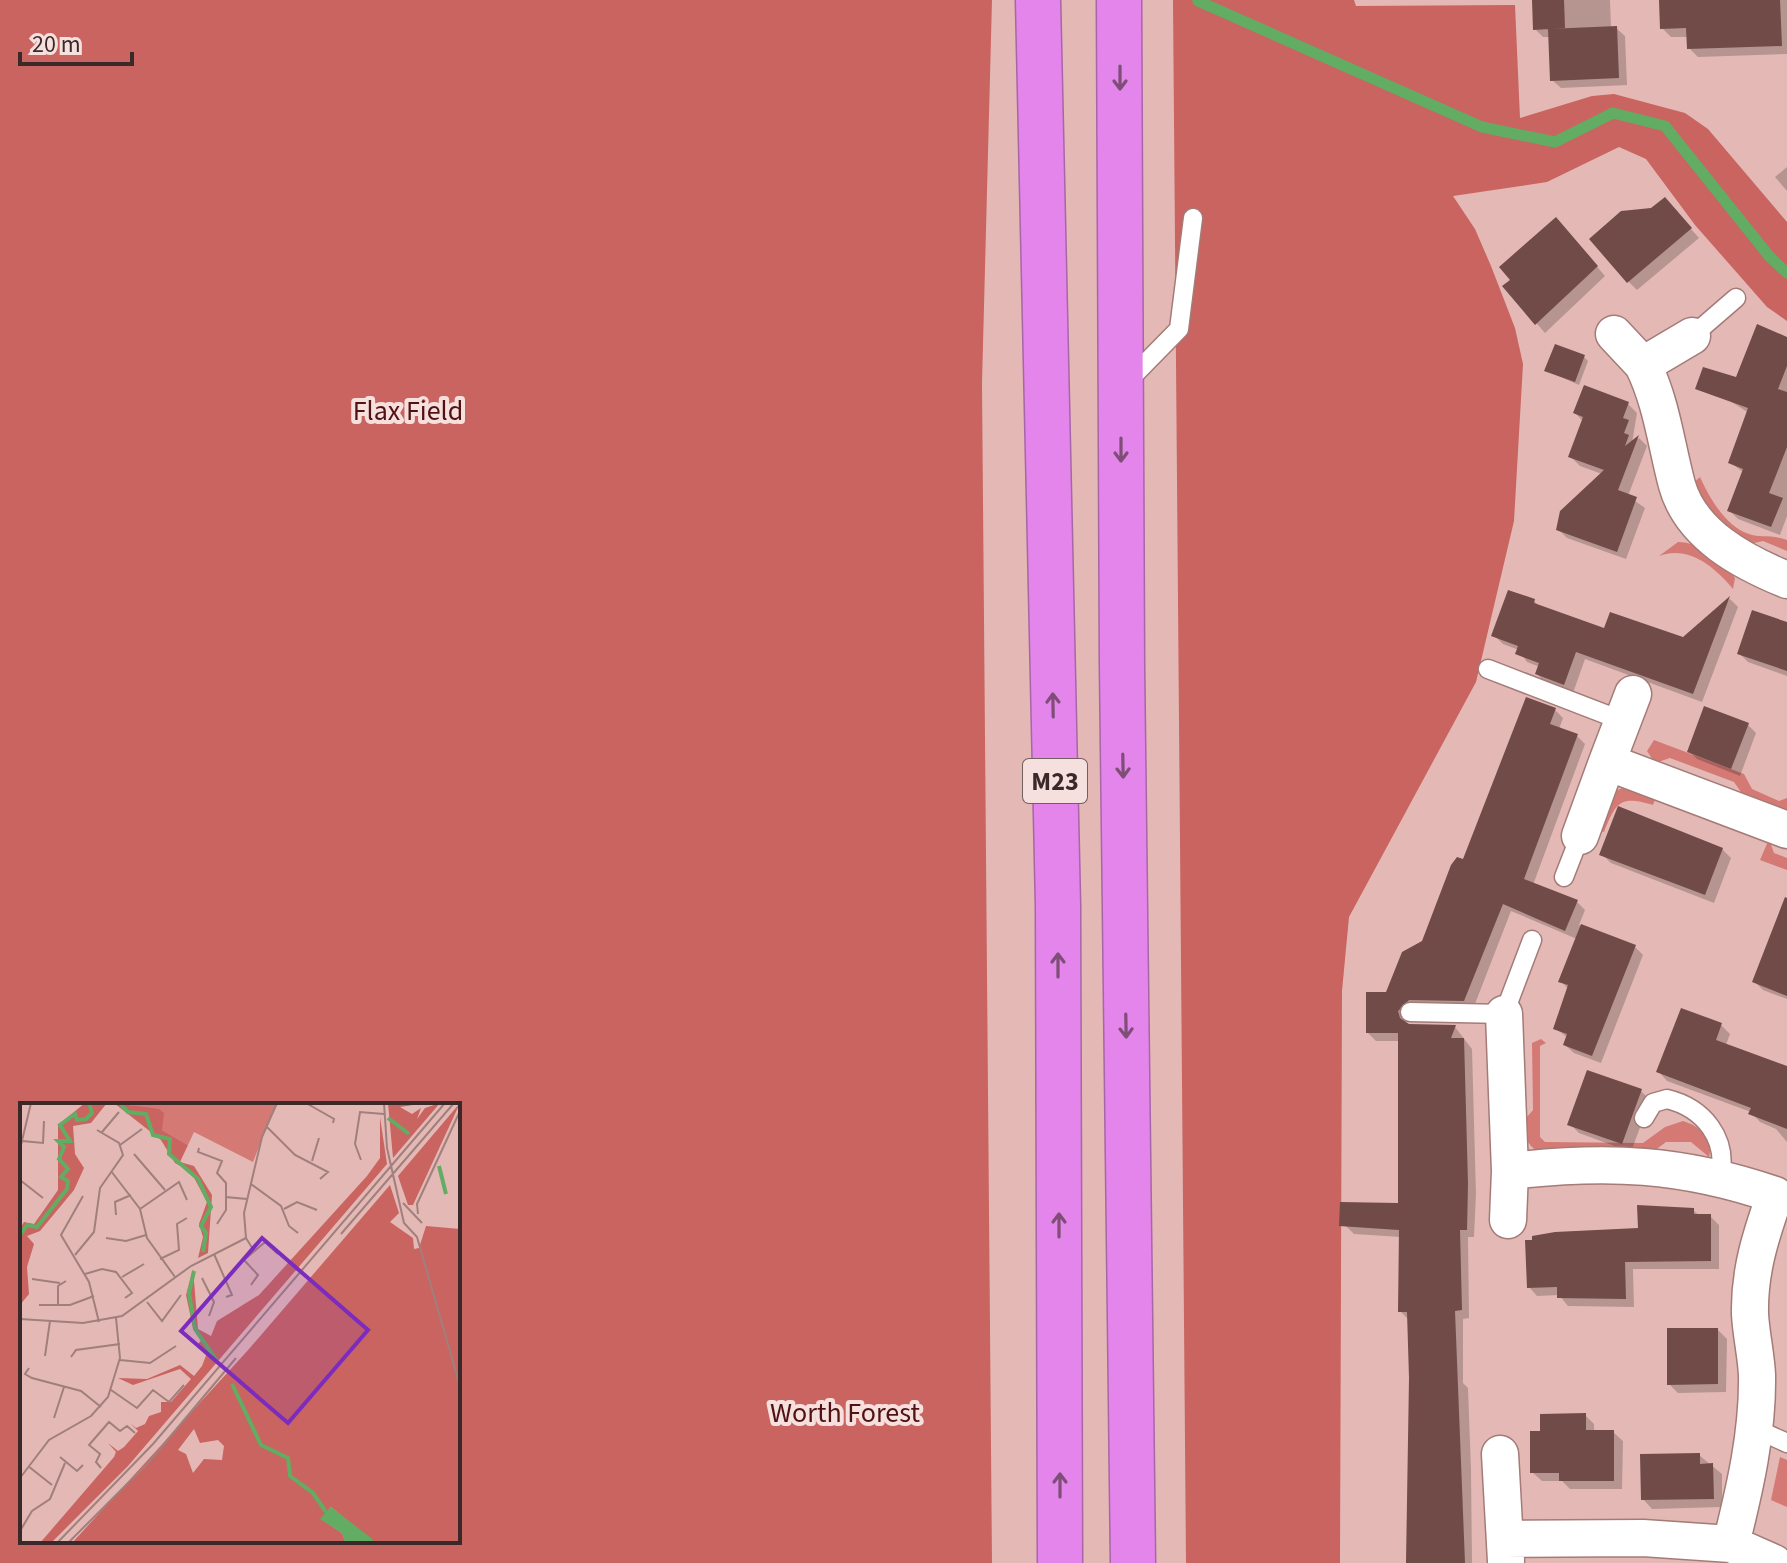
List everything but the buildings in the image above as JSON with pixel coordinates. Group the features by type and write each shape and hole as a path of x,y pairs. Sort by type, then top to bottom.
{"highway":[{"name":"M23","path":"1038,0 1057,891 1060,1563"},
{"name":"M23","path":"1119,0 1133,1563"}],"street":[{"path":"1614,334 1643,365 1660,408 1678,489 1685,505 1710,535 1735,556 1787,580"},
{"path":"1643,365 1692,336"},
{"path":"1580,836 1628,707"},
{"path":"1607,762 1787,830"},
{"path":"1504,1014 1510,1171 1508,1220"},
{"path":"1510,1171 1556,1166 1646,1166 1720,1176 1781,1197 1755,1250 1751,1282 1772,1374 1754,1428 1748,1473 1731,1544"},
{"path":"1500,1454 1506,1551 1643,1538 1731,1544 1774,1563"}],"lane":[{"path":"1121,388 1179,329 1193,218"},
{"path":"1692,336 1736,298"},
{"path":"1488,669 1628,707"},
{"path":"1564,877 1580,836"},
{"path":"1410,1012 1504,1014 1532,940"},
{"path":"1644,1118 1653,1103 1667,1099 1704,1119 1718,1137 1723,1150 1720,1176"},
{"path":"1754,1428 1787,1443"}],"shaded area":[{"path":"1700,477 1713,502 1733,525 1753,535 1787,540 1787,551 1763,541 1745,545 1707,514 1691,485"},
{"path":"1678,542 1694,545 1718,559 1735,578 1733,589 1700,560 1680,553 1659,556"},
{"path":"1654,740 1744,774 1752,789 1779,801 1787,798 1787,811 1745,798 1734,782 1670,758 1655,763 1647,751"},
{"path":"1625,787 1656,797 1653,805 1626,801 1616,808 1604,832 1595,829 1615,791"},
{"path":"1769,839 1774,853 1787,858 1787,870 1760,860"},
{"path":"1541,1039 1546,1043 1540,1046 1540,1137 1545,1142 1643,1143 1665,1127 1683,1121 1704,1134 1709,1144 1709,1157 1691,1142 1666,1142 1650,1154 1544,1154 1534,1149 1526,1139 1521,1124 1533,1110 1532,1043"},
{"path":"1780,1457 1787,1460 1787,1507 1771,1500"}],"green space":[{"name":"Flax Field","path":"0,0 992,0 982,383 992,1563 0,1563"},
{"path":"1173,0 1354,0 1356,6 1515,5 1520,118 1592,96 1614,94 1685,113 1708,129 1787,222 1787,321 1767,307 1695,225 1646,159 1619,147 1547,182 1453,196 1475,229 1491,266 1515,328 1523,364 1514,521 1476,682 1349,917 1342,991 1340,1563 1186,1563"}],"waterway":[{"path":"1198,1 1482,127 1555,142 1613,113 1665,126 1769,256 1787,273"}],"park label":[{"name":"Worth Forest","path":"845,1413"}]}
